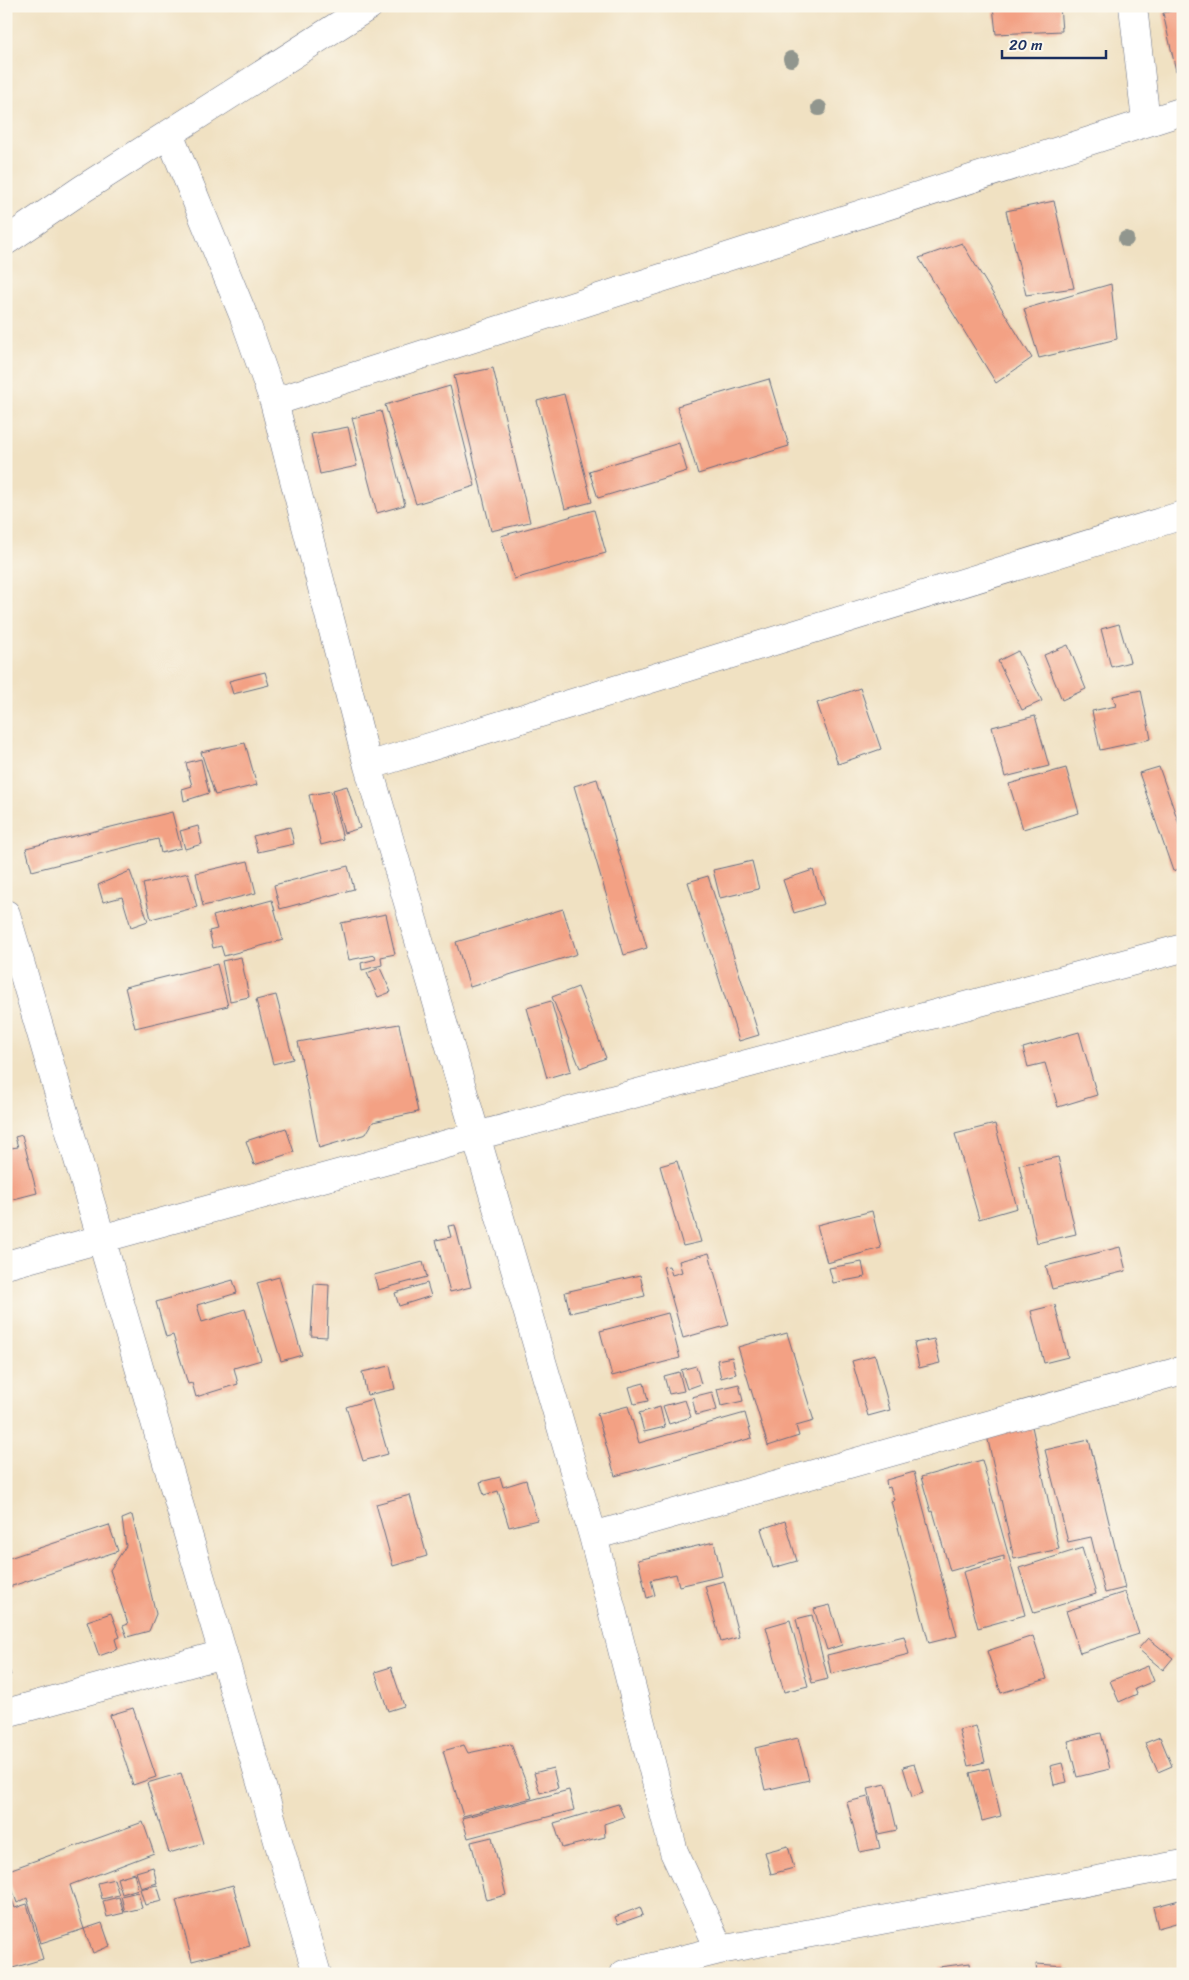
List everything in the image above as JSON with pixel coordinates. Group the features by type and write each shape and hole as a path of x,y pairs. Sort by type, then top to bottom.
{"street":[{"path":"6,241 81,190 369,6"},
{"path":"1132,6 1146,122"},
{"path":"274,402 1183,111"},
{"path":"169,134 244,316 274,402 368,766 593,1536 674,1852 720,1950"},
{"path":"368,766 1183,515"},
{"path":"6,914 317,1974"},
{"path":"6,1265 476,1136 1183,948"},
{"path":"593,1536 1183,1370"},
{"path":"6,1713 223,1654"},
{"path":"624,1974 720,1950 1183,1864"}],"building":[{"path":"993,6 1060,6 1062,31 996,34"},
{"path":"1183,8 1183,70 1176,71 1163,13"},
{"path":"1054,201 1074,288 1026,295 1006,211"},
{"path":"962,243 1032,358 996,383 919,258"},
{"path":"1111,284 1117,339 1039,358 1024,309"},
{"path":"493,368 530,522 491,531 454,376"},
{"path":"769,379 789,446 698,474 677,406"},
{"path":"450,386 475,486 416,504 385,405"},
{"path":"564,394 592,502 565,509 537,401"},
{"path":"381,411 405,505 377,513 352,418"},
{"path":"348,427 357,466 320,474 311,434"},
{"path":"679,443 687,471 598,498 589,471"},
{"path":"594,510 606,553 514,579 501,536"},
{"path":"1119,624 1130,662 1111,667 1101,629"},
{"path":"1068,645 1086,689 1062,700 1044,655"},
{"path":"1018,651 1042,701 1022,710 998,661"},
{"path":"265,672 269,685 233,694 229,681"},
{"path":"860,688 881,749 838,764 817,703"},
{"path":"1141,690 1151,739 1100,750 1092,711 1116,706 1113,696"},
{"path":"1035,716 1049,766 1005,777 992,727"},
{"path":"245,743 257,785 215,795 201,752"},
{"path":"201,759 209,793 184,801 182,789 192,786 186,763"},
{"path":"1159,767 1183,835 1183,867 1173,871 1139,773"},
{"path":"1066,768 1079,813 1023,829 1009,784"},
{"path":"597,779 647,948 624,955 574,786"},
{"path":"347,786 360,828 344,833 333,790"},
{"path":"331,791 343,839 321,845 309,795"},
{"path":"172,812 181,848 161,853 158,839 32,871 26,848"},
{"path":"198,826 202,844 185,849 180,831"},
{"path":"290,827 294,844 258,852 253,836"},
{"path":"248,861 256,893 203,906 196,873"},
{"path":"752,861 759,889 720,898 713,870"},
{"path":"348,866 354,889 280,909 274,885"},
{"path":"813,870 824,904 794,913 783,880"},
{"path":"130,871 148,921 131,927 122,897 103,902 98,885"},
{"path":"188,873 197,907 151,919 143,884"},
{"path":"708,876 759,1035 739,1041 688,882"},
{"path":"272,900 283,940 224,956 221,946 213,948 209,931 217,929 213,916"},
{"path":"563,909 577,954 470,987 456,942"},
{"path":"386,914 395,954 381,957 382,965 362,970 361,963 376,959 375,955 349,960 341,923"},
{"path":"241,957 249,997 230,1001 222,961"},
{"path":"217,964 228,1006 135,1028 125,987"},
{"path":"380,968 391,992 378,997 367,973"},
{"path":"578,987 606,1058 580,1068 552,997"},
{"path":"276,995 293,1059 273,1064 256,1000"},
{"path":"551,1001 571,1071 547,1078 527,1008"},
{"path":"399,1024 418,1112 373,1122 366,1134 319,1148 298,1042"},
{"path":"1079,1032 1097,1095 1058,1107 1045,1063 1028,1067 1023,1048"},
{"path":"995,1124 1017,1208 979,1219 955,1134"},
{"path":"286,1128 294,1152 254,1165 246,1141"},
{"path":"22,1135 37,1193 6,1201 6,1138 8,1137 11,1148 18,1147 15,1137"},
{"path":"1058,1157 1076,1234 1037,1243 1019,1165"},
{"path":"677,1161 701,1242 683,1246 660,1166"},
{"path":"872,1211 881,1248 827,1263 817,1225"},
{"path":"455,1225 471,1287 450,1292 436,1240 451,1237 448,1226"},
{"path":"1120,1247 1126,1271 1052,1289 1046,1266"},
{"path":"709,1253 729,1325 683,1338 663,1267 669,1266 672,1275 682,1272 679,1261"},
{"path":"423,1262 427,1277 378,1290 374,1275"},
{"path":"862,1262 865,1277 833,1283 829,1268"},
{"path":"640,1275 645,1296 570,1313 565,1292"},
{"path":"279,1277 302,1355 281,1361 257,1283"},
{"path":"233,1280 237,1293 197,1305 202,1322 245,1309 261,1360 234,1368 238,1384 196,1397 192,1383 188,1384 173,1335 166,1337 156,1302"},
{"path":"427,1283 431,1296 399,1306 395,1293"},
{"path":"314,1284 329,1285 327,1337 311,1336"},
{"path":"1055,1305 1068,1357 1044,1363 1031,1311"},
{"path":"668,1313 680,1358 612,1376 600,1331"},
{"path":"787,1333 814,1421 796,1426 799,1436 768,1446 738,1347"},
{"path":"934,1339 940,1363 919,1368 914,1343"},
{"path":"875,1355 890,1410 868,1416 852,1361"},
{"path":"732,1357 736,1374 721,1378 717,1360"},
{"path":"390,1366 395,1389 367,1395 362,1372"},
{"path":"696,1366 701,1384 687,1389 681,1370"},
{"path":"679,1372 684,1391 669,1394 664,1376"},
{"path":"644,1383 648,1401 634,1404 629,1387"},
{"path":"739,1384 743,1401 721,1406 717,1389"},
{"path":"712,1392 717,1410 696,1415 692,1397"},
{"path":"372,1399 388,1454 363,1461 346,1407"},
{"path":"685,1400 691,1417 669,1424 663,1406"},
{"path":"628,1406 639,1443 745,1413 752,1438 615,1476 597,1414"},
{"path":"660,1407 665,1427 644,1432 639,1413"},
{"path":"1031,1422 1059,1549 1014,1559 986,1431"},
{"path":"1089,1440 1125,1588 1105,1593 1091,1537 1068,1542 1045,1450"},
{"path":"982,1460 1025,1615 978,1628 963,1572 1004,1560 1004,1556 950,1571 921,1477"},
{"path":"914,1472 957,1636 929,1643 891,1501 894,1500 890,1487 887,1488 886,1480"},
{"path":"500,1477 503,1487 526,1480 537,1520 509,1527 498,1491 484,1495 480,1482"},
{"path":"410,1495 427,1556 393,1566 376,1504"},
{"path":"132,1515 156,1614 149,1631 127,1637 123,1626 128,1624 110,1570 126,1546 122,1519"},
{"path":"785,1521 797,1561 773,1568 761,1529"},
{"path":"109,1525 118,1551 6,1588 6,1559"},
{"path":"714,1542 722,1576 679,1586 676,1574 651,1580 655,1595 647,1598 638,1560"},
{"path":"1082,1548 1096,1594 1034,1613 1019,1568"},
{"path":"724,1581 739,1637 721,1642 705,1586"},
{"path":"1125,1592 1139,1634 1080,1653 1066,1611"},
{"path":"830,1605 842,1645 827,1650 814,1609"},
{"path":"111,1613 120,1637 115,1639 118,1649 99,1656 87,1621"},
{"path":"812,1615 828,1679 812,1683 796,1619"},
{"path":"790,1620 808,1686 784,1692 766,1627"},
{"path":"904,1636 909,1654 831,1674 827,1655"},
{"path":"1033,1636 1047,1679 1001,1693 987,1651"},
{"path":"1148,1638 1173,1658 1163,1670 1138,1649"},
{"path":"6,1660 11,1675 6,1677"},
{"path":"1148,1666 1154,1681 1135,1689 1137,1694 1119,1702 1110,1681"},
{"path":"391,1667 404,1706 388,1711 375,1672"},
{"path":"133,1708 156,1777 133,1785 110,1715"},
{"path":"976,1726 985,1762 968,1766 959,1730"},
{"path":"1101,1733 1110,1769 1077,1777 1068,1741"},
{"path":"1160,1737 1172,1766 1158,1772 1145,1743"},
{"path":"798,1738 809,1780 765,1790 755,1748"},
{"path":"511,1744 532,1798 463,1816 443,1751 464,1745 468,1753"},
{"path":"1062,1763 1067,1782 1054,1785 1050,1766"},
{"path":"914,1764 923,1793 912,1797 903,1767"},
{"path":"553,1768 558,1788 540,1793 534,1773"},
{"path":"989,1768 1001,1816 982,1821 970,1773"},
{"path":"181,1773 203,1843 169,1853 147,1783"},
{"path":"886,1784 897,1830 878,1834 868,1788"},
{"path":"569,1790 574,1810 468,1838 462,1818"},
{"path":"868,1797 880,1848 860,1852 847,1802"},
{"path":"618,1804 624,1817 604,1824 605,1837 562,1848 554,1823"},
{"path":"143,1822 154,1853 70,1885 84,1929 41,1943 27,1898 17,1903 6,1871"},
{"path":"492,1837 506,1895 486,1900 471,1842"},
{"path":"788,1846 794,1868 771,1874 765,1852"},
{"path":"153,1867 157,1883 141,1888 136,1872"},
{"path":"134,1873 138,1889 122,1894 117,1878"},
{"path":"114,1879 119,1895 102,1899 98,1883"},
{"path":"157,1885 162,1901 145,1905 140,1889"},
{"path":"233,1885 250,1946 192,1961 176,1900"},
{"path":"138,1892 142,1908 125,1912 121,1896"},
{"path":"119,1897 124,1913 107,1917 103,1901"},
{"path":"1183,1899 1183,1921 1158,1928 1153,1907"},
{"path":"12,1900 15,1908 27,1904 43,1959 6,1970 6,1902"},
{"path":"640,1907 643,1915 618,1924 615,1917"},
{"path":"102,1923 110,1946 93,1953 84,1929"},
{"path":"970,1963 971,1974 940,1974 939,1967"},
{"path":"1036,1964 1066,1966 1068,1974 1037,1974"}]}
